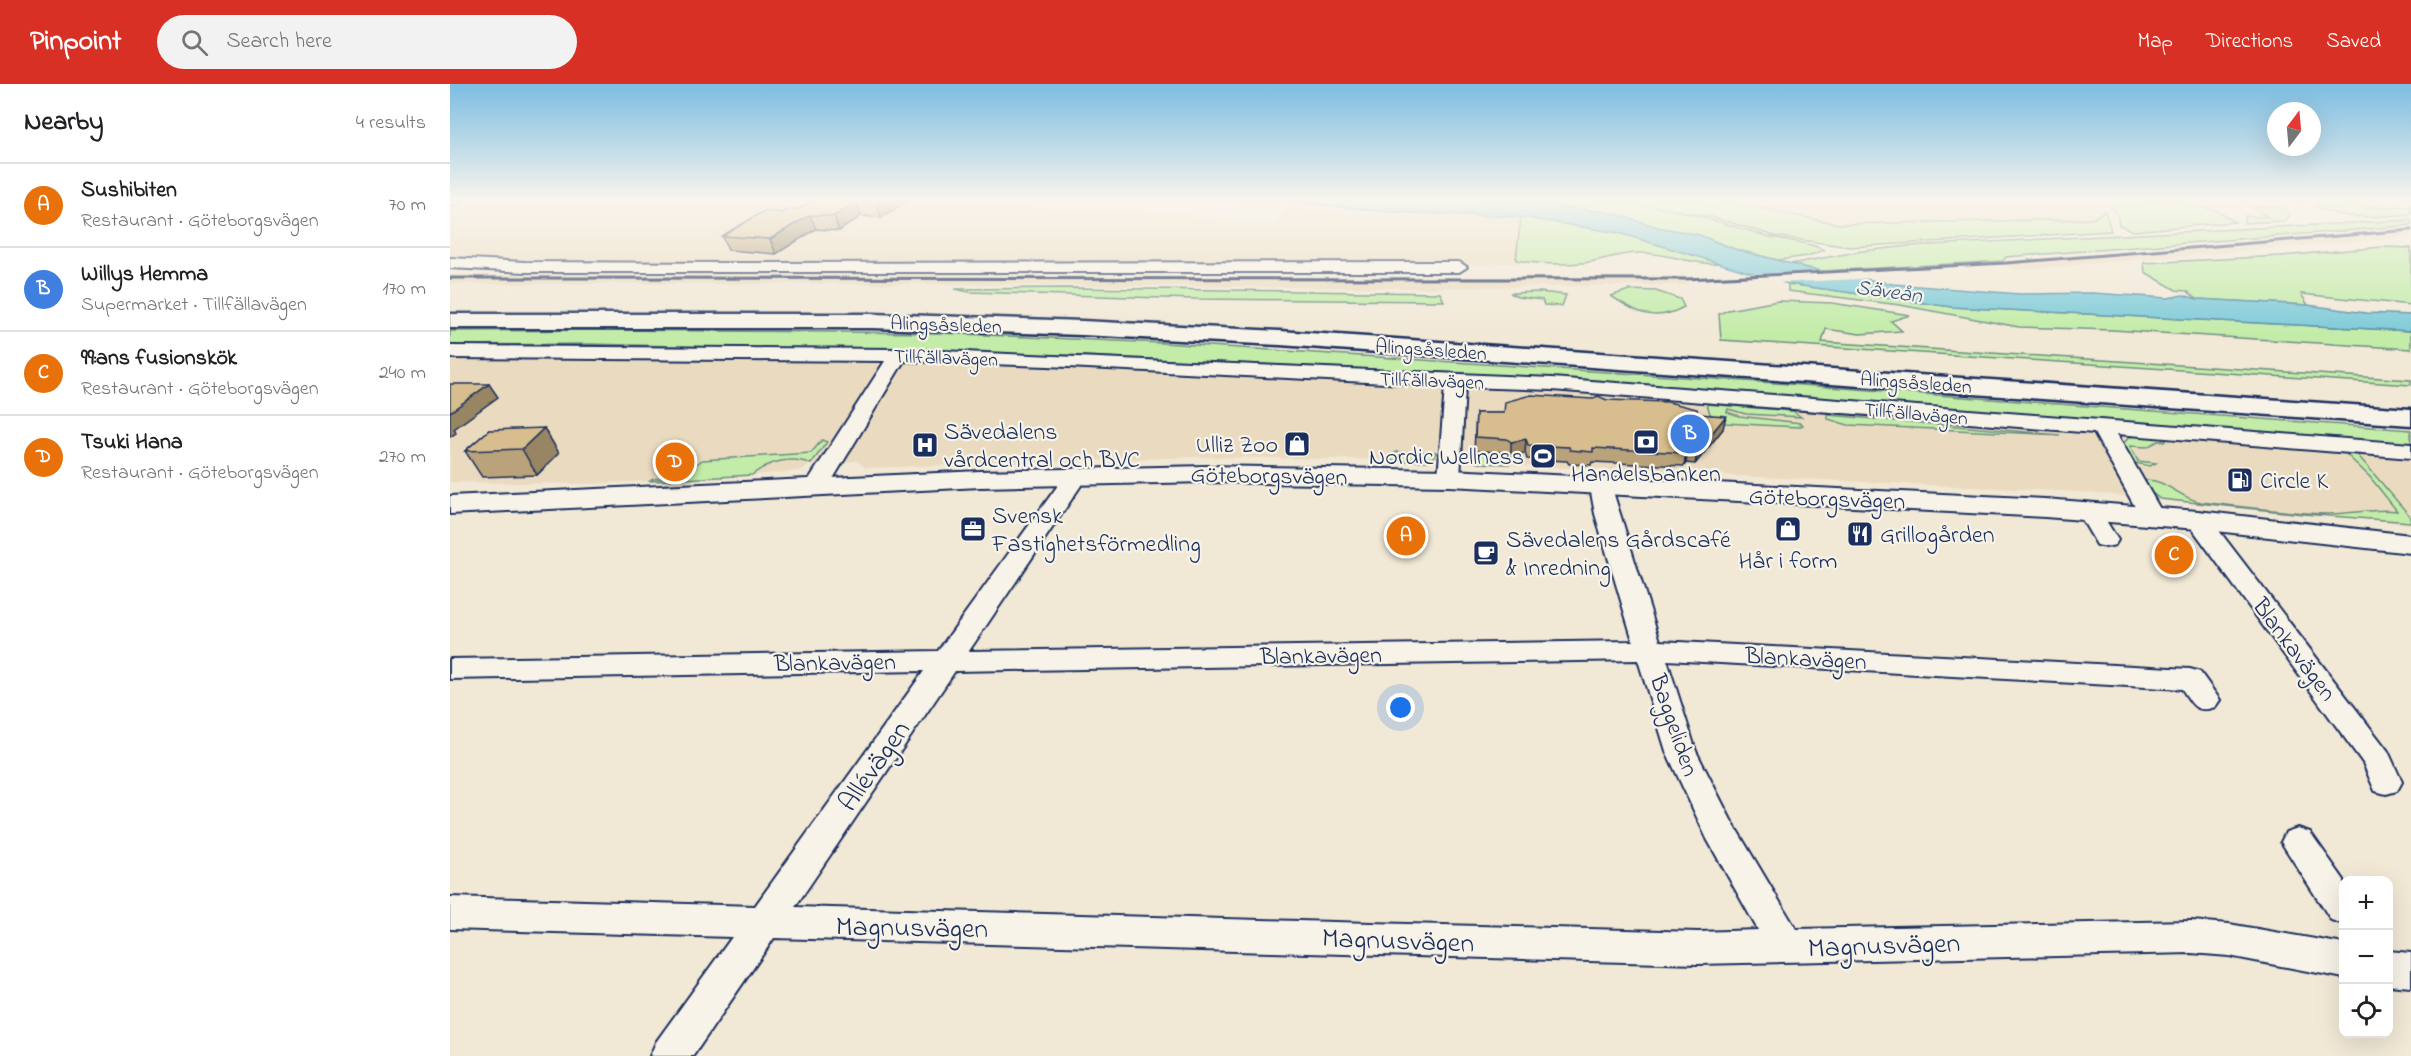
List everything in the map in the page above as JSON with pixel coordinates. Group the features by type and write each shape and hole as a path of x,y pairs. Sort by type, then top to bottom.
{"highway":[{"path":"450,305 886,305 1110,312 2411,397"},
{"name":"Alingsåsleden","path":"450,321 872,321 1082,328 1292,339 2411,417"}],"street":[{"path":"450,263 525,267 739,268 1458,267"},
{"name":"Tillfällavägen","path":"450,352 637,351 1049,360 1455,382 1552,384 2411,452"},
{"path":"816,487 898,356"},
{"path":"1449,478 1455,382"},
{"path":"2103,429 2152,516"},
{"name":"Göteborgsvägen","path":"450,505 1077,475 1207,474 1449,478 2089,511 2198,520 2411,544"},
{"name":"Allévägen","path":"670,1056 1077,475"},
{"name":"Baggeliden","path":"1602,487 1607,514 1681,751 1700,794 1787,947"},
{"path":"2089,511 2106,540"},
{"name":"Blankavägen","path":"2198,520 2377,759 2386,782"},
{"name":"Blankavägen","path":"450,669 1650,650 2198,690"},
{"path":"2298,842 2339,903"},
{"name":"Magnusvägen","path":"450,913 1559,945 1787,947 2191,937 2229,940 2339,960"},
{"path":"2393,968 2411,970"}],"shaded area":[{"path":"450,245 1518,245 1516,263 1415,265 450,260"},
{"path":"2196,245 2311,245 2015,270 2003,261"},
{"path":"450,275 939,275 1520,279 1685,276 1688,285 1413,288 450,284"},
{"path":"450,358 880,358 1148,369 1413,385 1498,385 2411,455 2411,524 2080,492 1397,460 1197,457 866,468 857,461 810,465 799,471 733,477 589,484 450,482"}],"green space":[{"path":"1518,245 1661,245 1720,263 1701,263 1642,253 1574,264 1516,260"},
{"path":"1725,245 1812,245 1824,250 1808,256 1778,260"},
{"path":"1838,245 1876,245 1849,247"},
{"path":"2157,245 2006,257 2003,261 1823,271 1790,264 1862,251 1909,246"},
{"path":"2383,247 2411,248 2411,305 2301,294 2308,305 2197,299 2187,291 2176,290 2145,272 2144,263 2281,256"},
{"path":"1788,284 1952,307 2411,331 2411,349 2113,330 2019,327 1900,305 1788,291"},
{"path":"1069,288 1440,293 1444,301 1195,299 969,292 955,289"},
{"path":"1629,290 1656,291 1680,299 1684,307 1664,314 1646,314 1611,296"},
{"path":"1540,292 1566,295 1562,306 1544,305 1542,300 1518,297 1510,293"},
{"path":"1778,301 1832,303 1910,315 1891,321 1902,331 1860,334 1826,329 1822,342 2411,380 2411,385 1721,340 1719,314 1728,310"},
{"path":"450,331 938,333 1163,343 1775,383 2411,430 2411,446 1742,395 1622,383 1457,373 1061,355 589,344 450,345"},
{"path":"1707,404 1793,411 1801,417 1746,414 1728,409 1727,412 1739,416 1803,425 1798,427 1725,423 1710,414"},
{"path":"1828,415 2060,435 1848,425 1828,419"},
{"path":"2129,437 2165,438 2166,441 2158,441 2147,447 2130,446 2138,461 2156,463 2150,466 2131,462 2123,444"},
{"path":"822,440 827,442 811,464 788,460 772,463 752,475 650,481 679,474 702,460 811,453"},
{"path":"1397,452 1437,452 1430,461 1391,461 1391,455"},
{"path":"1470,453 1506,455 1514,458 1509,464 1477,463"},
{"path":"2345,453 2356,453 2409,515 2411,522 2303,514 2160,499 2148,490 2143,481 2158,482 2193,500 2233,506 2329,514 2397,511 2370,477"}],"water":[{"name":"Säveån","path":"1660,245 1725,245 1807,268 1893,284 2019,294 2092,293 2168,298 2183,295 2197,299 2308,305 2366,313 2411,315 2411,331 1952,307 1788,284"}],"pier":[{"path":"1837,270 1879,278 1775,283 1746,274"}],"building":[{"path":"450,384 489,384 450,412"},
{"path":"1531,395 1592,399 1598,396 1607,400 1668,402 1697,409 1698,414 1726,416 1698,450 1688,449 1686,453 1593,448 1593,452 1570,450 1569,447 1528,445 1526,439 1511,442 1507,439 1475,437 1476,413 1504,413 1505,402"},
{"path":"544,428 522,449 465,451 489,430"}],"railway":[{"path":"450,278 1686,279 2006,263 2222,245"}],"place":[{"name":"Willys Hemma","path":"1690,434"},
{"name":"Handelsbanken","path":"1646,442"},
{"name":"Ulliz Zoo","path":"1297,444"},
{"name":"Sävedalens vårdcentral och BVC","path":"925,445"},
{"name":"Nordic Wellness","path":"1543,456"},
{"name":"Tsuki Hana","path":"675,462"},
{"name":"Circle K","path":"2240,480"},
{"name":"Svensk Fastighetsförmedling","path":"973,529"},
{"name":"Hår i form","path":"1788,529"},
{"name":"Grillogården","path":"1860,534"},
{"name":"Sushibiten","path":"1406,536"},
{"name":"Sävedalens Gårdscafé & Inredning","path":"1486,553"},
{"name":"99:ans fusionskök","path":"2174,555"}]}
